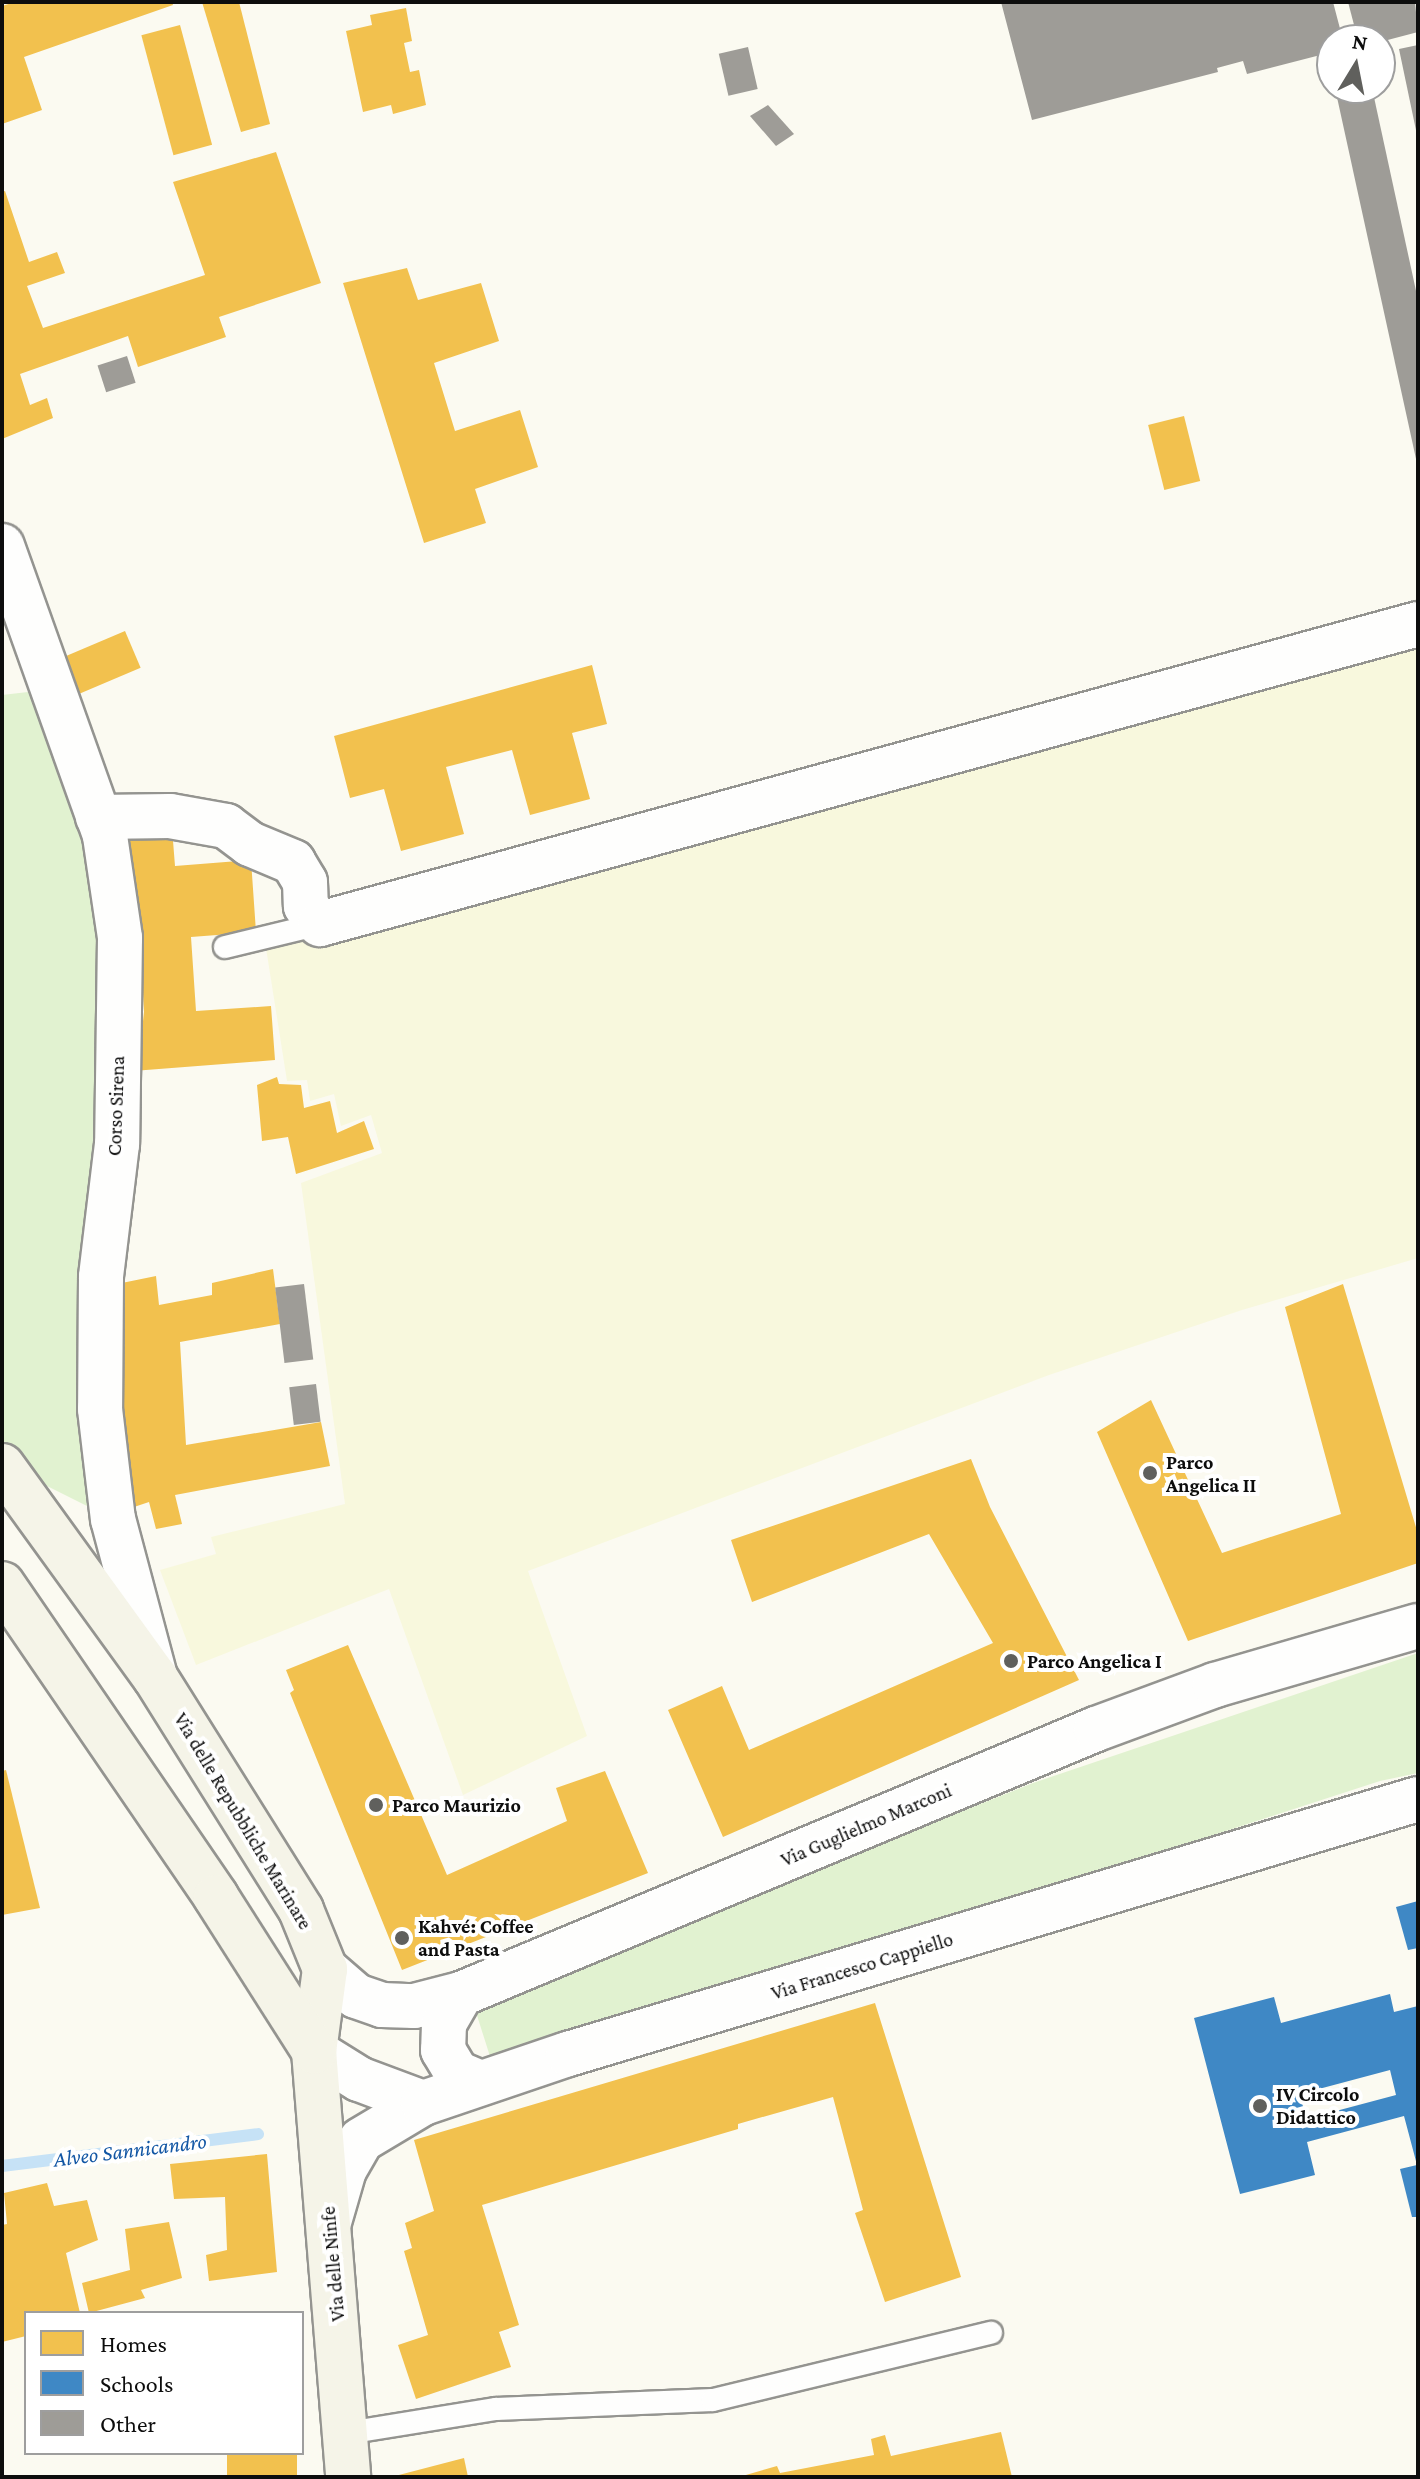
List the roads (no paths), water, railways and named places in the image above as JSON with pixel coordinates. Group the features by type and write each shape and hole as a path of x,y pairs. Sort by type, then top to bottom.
{"main road":[{"name":"Via delle Repubbliche Marinare","path":"2,1466 155,1677 301,1910 325,1969 314,2051"},
{"path":"2,1584 216,1897 314,2051"},
{"name":"Via delle Ninfe","path":"314,2051 347,2433 348,2477"}],"street":[{"name":"Corso Sirena","path":"2,546 105,836 120,938 117,1144 101,1277 100,1409 113,1519 155,1677"},
{"path":"98,817 170,816 226,826 250,844 293,862 305,882 306,906 320,924 1418,624"},
{"name":"Via Guglielmo Marconi","path":"325,1969 356,1996 382,2005 414,2006 461,1994 1096,1729 1215,1685 1418,1626"},
{"name":"Via Francesco Cappiello","path":"329,2222 344,2170 361,2140 423,2103 480,2083 1418,1799"},
{"path":"461,1994 444,2024 443,2050 457,2073 480,2083"},
{"path":"314,2051 359,2079 423,2103"}],"lane":[{"path":"225,947 320,924"},
{"path":"347,2433 496,2409 713,2400 991,2333"}],"waterway":[{"name":"Alveo Sannicandro","path":"2,2166 258,2134"}],"place":[{"name":"Parco Angelica II","path":"1150,1473"},
{"name":"Parco Angelica I","path":"1011,1661"},
{"name":"Parco Maurizio","path":"376,1805"},
{"name":"Kahvé: Coffee and Pasta","path":"402,1938"},
{"name":"IV Circolo Didattico","path":"1260,2106"}]}
